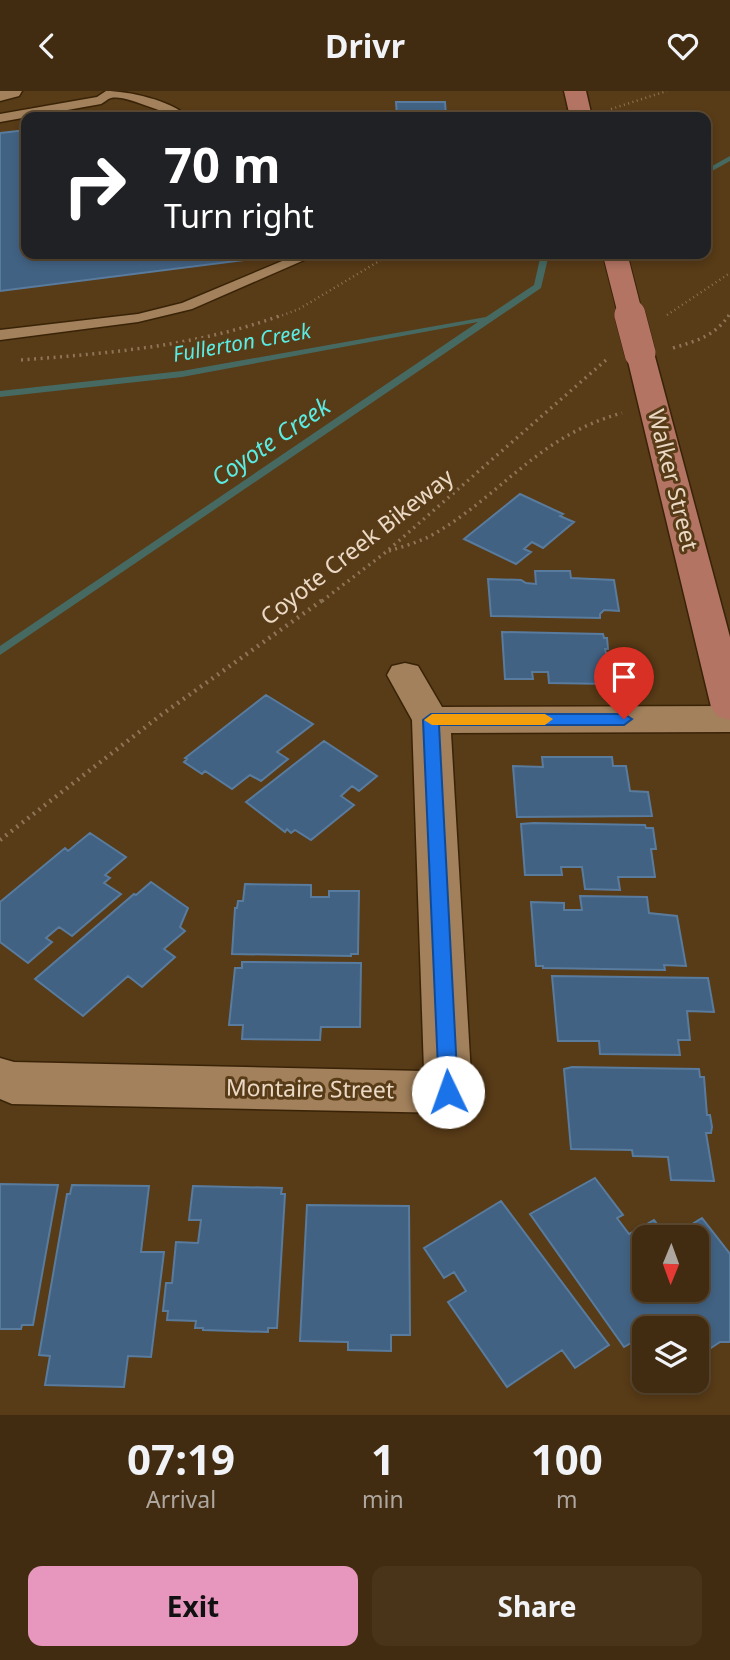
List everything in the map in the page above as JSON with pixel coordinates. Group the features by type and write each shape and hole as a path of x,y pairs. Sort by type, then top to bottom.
{"main road":[{"path":"575,91 591,112"},
{"name":"Walker Street","path":"616,259 631,356 654,407 730,706"}],"street":[{"path":"0,94 11,91"},
{"name":"Montaire Street","path":"0,1078 12,1083 448,1092 431,720 405,675"},
{"path":"431,720 730,719"}],"lane":[{"path":"34,112 101,100 112,92 162,105 174,112"},
{"path":"0,118 21,114"},
{"path":"0,335 138,318 187,306 299,259"}],"path":[{"path":"599,112 667,91"},
{"path":"665,316 730,273"},
{"path":"631,356 705,339 722,327 730,313"},
{"name":"Coyote Creek Bikeway","path":"0,840 160,715 314,607 386,552 631,356"},
{"path":"386,552 433,534 462,515 544,448 584,425 606,416 654,407"}],"building":[{"path":"396,102 445,102 446,112 397,112"},
{"path":"21,131 21,259 251,259 0,291 0,133"},
{"path":"520,494 574,522 543,548 532,542 524,549 531,552 516,564 464,539"},
{"path":"535,571 570,571 571,578 614,580 619,611 604,610 600,618 491,616 488,579 521,580 536,584"},
{"path":"502,632 603,634 604,638 607,638 608,649 605,649 610,660 607,660 610,684 549,683 548,672 532,672 533,679 505,679"},
{"path":"266,695 313,724 277,752 288,759 261,781 250,775 232,789 205,771 202,774 184,762 187,759 185,758"},
{"path":"324,741 377,776 359,791 352,786 341,796 354,805 311,840 295,830 291,833 287,829 285,832 246,802"},
{"path":"542,757 612,757 613,766 626,766 630,791 648,792 652,816 517,817 513,766 543,767"},
{"path":"521,824 645,825 646,828 653,828 656,849 651,849 655,877 618,877 620,890 585,889 582,867 561,867 562,875 525,875"},
{"path":"90,833 126,857 105,875 110,878 104,883 121,894 72,936 59,927 46,938 52,942 28,963 0,942 0,902 65,848 68,851"},
{"path":"151,882 188,908 180,927 185,931 164,949 175,957 142,987 128,976 83,1016 35,979 134,894"},
{"path":"245,884 311,885 311,897 329,897 329,891 359,891 358,954 232,954 235,908 238,901 243,901"},
{"path":"580,896 647,897 649,913 677,916 686,966 664,965 665,970 536,966 531,902 564,903 564,910 582,910"},
{"path":"242,962 361,963 360,1027 321,1027 320,1040 242,1039 243,1025 229,1025 235,968 242,968"},
{"path":"552,976 708,978 714,1012 687,1011 690,1040 678,1040 680,1055 600,1054 599,1041 558,1041"},
{"path":"564,1069 699,1069 700,1077 704,1077 707,1115 710,1115 712,1127 711,1133 706,1133 714,1181 671,1180 668,1157 633,1156 632,1150 571,1149"},
{"path":"595,1178 623,1215 617,1218 629,1234 632,1232 632,1302 709,1302 709,1227 730,1254 730,1342 720,1342 709,1349 709,1316 632,1316 632,1344 624,1347 530,1214"},
{"path":"0,1184 58,1185 33,1325 22,1325 21,1329 0,1329"},
{"path":"72,1185 149,1186 141,1252 164,1252 151,1357 128,1356 124,1387 45,1385 50,1356 39,1355 67,1194 70,1194"},
{"path":"193,1186 282,1188 281,1194 285,1194 277,1328 268,1328 268,1332 203,1330 195,1328 196,1321 167,1320 168,1311 163,1311 166,1283 172,1283 176,1242 198,1243 201,1220 189,1220"},
{"path":"501,1201 609,1345 575,1368 562,1350 507,1387 448,1302 466,1291 454,1272 444,1278 424,1248"},
{"path":"307,1205 409,1206 410,1335 391,1335 391,1351 348,1350 348,1342 300,1341"},
{"path":"702,1218 707,1225 691,1225"},
{"path":"654,1220 658,1225 645,1225"}],"waterway":[{"name":"Coyote Creek","path":"711,169 730,158"},
{"name":"Coyote Creek","path":"0,651 538,286 544,259"},
{"name":"Fullerton Creek","path":"0,394 182,374 483,319"}],"slow traffic":[{"path":"432,720 545,719"}],"route":[{"path":"448,1092 431,720 624,719"}]}
